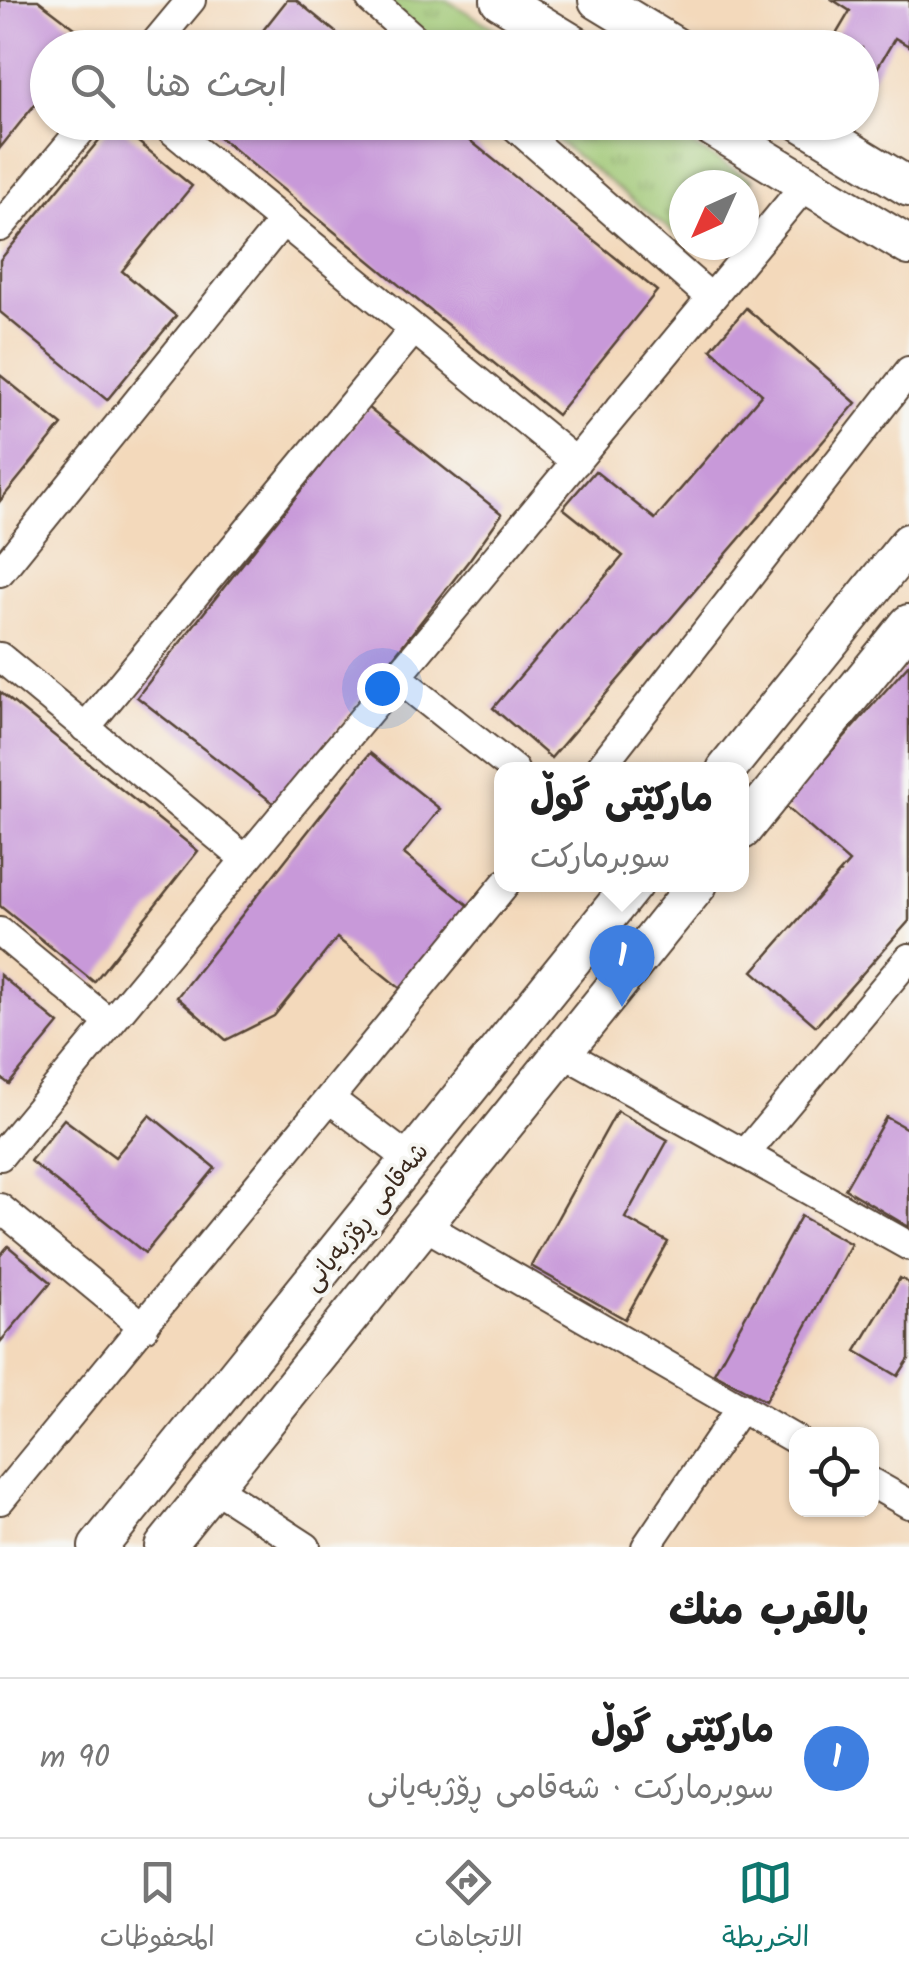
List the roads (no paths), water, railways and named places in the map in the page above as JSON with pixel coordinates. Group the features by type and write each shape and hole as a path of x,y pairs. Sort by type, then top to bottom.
{"street":[{"path":"166,30 191,0"},
{"path":"371,0 405,30"},
{"path":"500,0 549,30"},
{"path":"598,0 647,30"},
{"path":"0,227 73,140"},
{"path":"184,140 576,462"},
{"path":"530,140 710,298"},
{"path":"734,140 909,246"},
{"path":"832,140 909,187"},
{"path":"0,1156 806,184"},
{"path":"0,572 283,221"},
{"path":"85,728 414,329"},
{"path":"604,762 909,371"},
{"path":"732,762 909,543"},
{"path":"749,821 909,624"},
{"path":"0,658 245,860"},
{"path":"397,677 504,762"},
{"path":"3,1491 144,1326 498,892"},
{"name":"شەقامی ڕۆژبەیانی","path":"98,1547 626,892"},
{"name":"شەقامی ڕۆژبەیانی","path":"164,1547 692,892"},
{"path":"0,932 110,1023"},
{"path":"594,932 634,963"},
{"path":"745,1154 897,995 909,958"},
{"path":"562,1052 909,1246"},
{"path":"330,1099 410,1160"},
{"path":"0,1208 144,1326"},
{"path":"422,1224 789,1436"},
{"path":"646,1547 740,1408"},
{"path":"212,1486 306,1547"},
{"path":"879,1487 909,1504"}],"place":[{"name":"مارکێتی گوڵ","path":"622,1007"}]}
